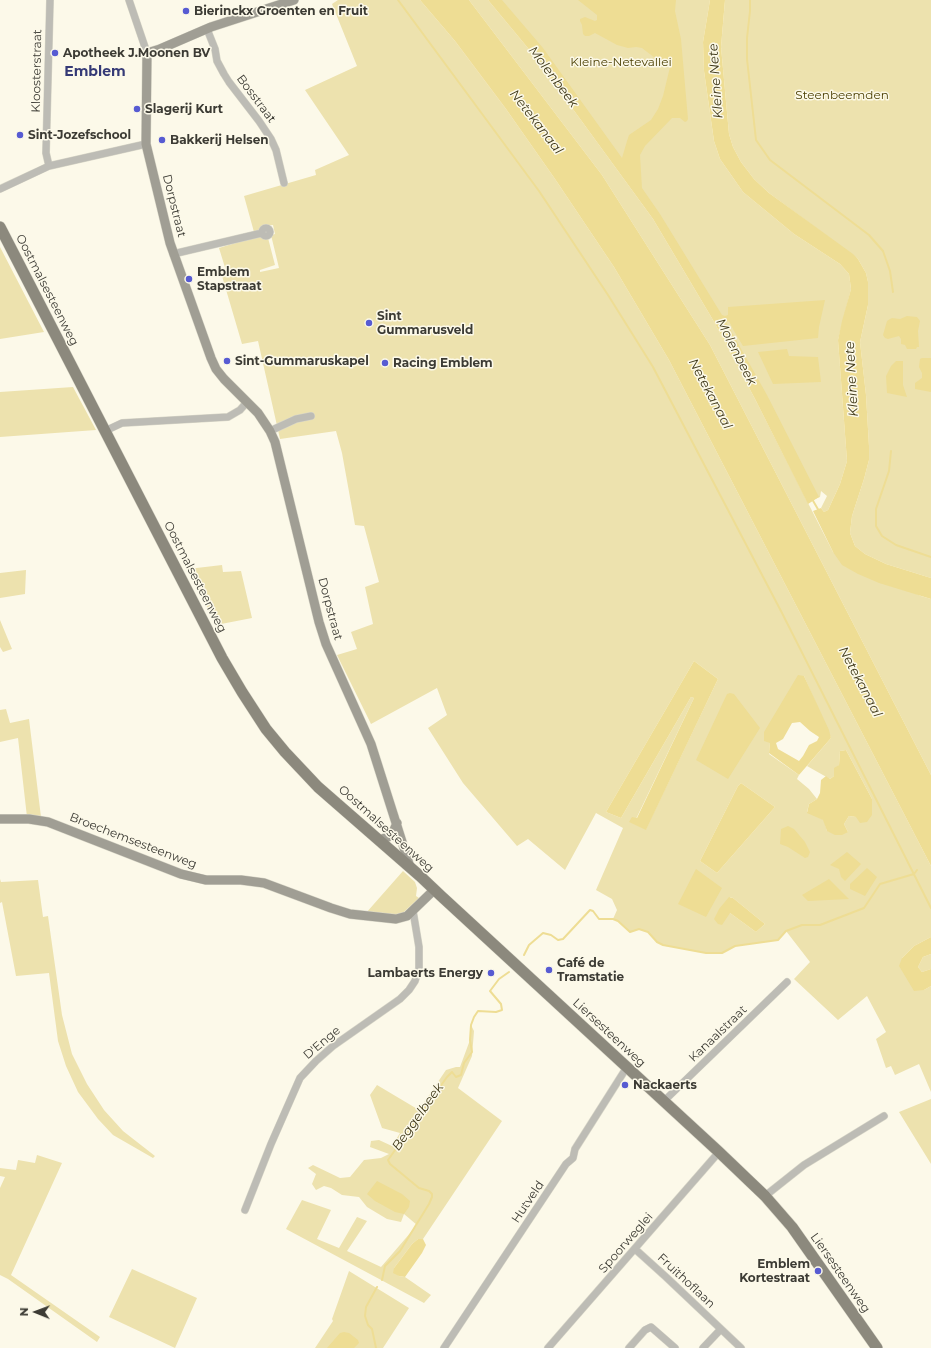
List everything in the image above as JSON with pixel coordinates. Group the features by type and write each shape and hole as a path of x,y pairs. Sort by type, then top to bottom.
{"main road":[{"name":"Oostmalsesteenweg","path":"0,227 222,658 266,729 285,752 313,781 434,890"},
{"name":"Liersesteenweg","path":"434,890 765,1196 792,1227 805,1251 877,1348"}],"street":[{"name":"Kloosterstraat","path":"49,166 46,153 50,0"},
{"name":"Dorpstraat","path":"129,0 147,53 146,144 174,254 216,369 258,413 270,431 278,451 326,644 371,744 410,867"},
{"path":"147,53 207,29 294,0"},
{"name":"Bosstraat","path":"207,29 217,61 224,74 271,139 284,183"},
{"path":"0,189 49,166 146,144"},
{"path":"174,254 262,233"},
{"path":"105,431 122,423 228,416 240,410 248,402"},
{"path":"270,431 296,419 311,416"},
{"name":"Broechemsesteenweg","path":"0,819 28,819 48,822 181,874 206,880 241,880 264,883 350,914 396,919 407,916 434,890"},
{"path":"383,843 398,827"},
{"name":"D'Enge","path":"245,1210 300,1078 333,1046 400,999 415,981 419,968 419,948 413,911"},
{"name":"Kanaalstraat","path":"664,1101 787,982"},
{"name":"Hutveld","path":"444,1348 566,1164 573,1158 575,1149 627,1067"},
{"path":"765,1196 804,1165 884,1116"},
{"name":"Spoorweglei","path":"548,1348 719,1152"},
{"name":"Fruithoflaan","path":"635,1249 741,1348"},
{"path":"629,1348 645,1330 651,1327 675,1348"},
{"path":"703,1348 721,1328"}],"green space":[{"path":"338,0 420,0 455,41 506,109 555,179 614,267 669,360 931,866 931,937 914,946 902,958 924,990 931,986 931,1092 919,1064 895,1075 891,1066 886,1068 876,1039 886,1032 867,996 838,1020 794,979 810,962 786,931 778,940 735,946 722,953 706,953 663,945 657,942 648,932 639,929 630,932 618,921 613,919 617,910 612,899 596,890 623,828 596,813 565,870 528,839 517,846 463,783 428,728 447,715 437,688 371,724 337,655 357,649 351,632 373,624 365,587 379,582 364,526 355,525 342,453 336,431 280,439 258,341 242,344 222,276 227,274 219,248 261,235 268,238 275,265 260,270 260,272 279,268 271,235 275,234 273,225 262,226 259,231 254,232 244,196 316,175 315,170 349,155 305,90 357,66 332,4","holes":["694,661 718,679 646,829 636,819 694,698 691,697 621,818 606,812","804,676 831,738 807,766 830,779 834,776 839,765 840,751 846,750 872,799 856,817 849,816 844,824 848,832 827,831 824,820 807,812 809,804 817,799 809,789 797,779 799,775 769,754 770,743","741,783 775,807 717,873 700,861 738,786","730,897 765,924 756,932 730,913"]},
{"path":"469,0 488,0 532,53 653,219 713,320 833,552 921,596 931,599 931,775 710,345 602,175"},
{"name":"Kleine-Netevallei","path":"494,0 710,0 703,42 704,71 714,141 720,159 743,192 794,234 840,264 849,274 851,289 838,340 847,461 840,484 828,510 824,512 821,508 827,496 821,491 820,497 813,500 657,216"},
{"name":"Steenbeemden","path":"725,0 931,0 931,578 886,564 865,554 855,546 850,533 852,516 869,460 866,395 860,342 868,305 868,282 866,273 858,259 769,193 754,179 741,162 733,147 729,134 721,47"},
{"path":"0,247 44,332 0,339"},
{"path":"73,387 96,430 0,437 0,392"},
{"path":"222,565 223,572 241,571 252,618 216,625 188,569"},
{"path":"26,570 25,594 0,598 0,573"},
{"path":"0,620 12,649 3,652 0,647"},
{"path":"6,709 10,723 29,719 41,817 27,817 18,738 0,742 0,710"},
{"path":"403,871 415,882 417,888 416,896 419,898 404,912 395,916 366,913"},
{"path":"0,879 1,882 38,880 43,917 48,916 62,1015 72,1054 87,1084 104,1110 123,1131 155,1156 153,1158 113,1135 98,1119 78,1092 66,1066 58,1041 49,973 16,976 2,902 0,903"},
{"path":"931,954 931,969 922,972 918,967 923,957"},
{"path":"471,1025 474,1031 472,1056 458,1088 502,1121 423,1239 418,1239 412,1244 394,1268 399,1276 405,1277 431,1295 424,1303 286,1229 302,1200 331,1210 317,1239 339,1248 357,1217 367,1221 347,1251 381,1267 417,1225 404,1214 401,1222 387,1219 367,1207 359,1197 342,1195 331,1188 324,1186 316,1190 312,1184 316,1174 308,1168 313,1165 340,1178 350,1177 364,1160 381,1158 389,1154 370,1147 371,1141 379,1140 392,1146 400,1133 382,1128 370,1095 377,1085 419,1110 446,1070 460,1067 470,1040"},
{"path":"931,1099 931,1164 899,1112"},
{"path":"37,1155 62,1163 11,1275 100,1337 97,1342 8,1279 0,1275 0,1188 5,1177 0,1176 0,1168 16,1170 18,1160 35,1163"},
{"path":"132,1269 197,1298 175,1348 109,1317"},
{"path":"349,1271 409,1308 383,1348 315,1348 333,1321 332,1319"}],"water":[{"name":"Netekanaal","path":"420,0 469,0 602,175 710,345 931,775 931,866 669,360 614,267 555,179 506,109 455,41"},
{"path":"488,0 502,0 543,48 622,158 629,135 651,120 658,109 663,96 670,67 667,63 655,58 642,48 628,48 617,45 595,33 585,36 583,34 580,19 585,17 595,21 597,20 597,15 578,0 676,0 675,11 681,39 688,119 685,122 680,118 672,118 645,146 640,155 642,188 660,214 722,315 728,315 728,307 825,300 818,338 743,346 729,321 726,322 767,395 819,497 808,504 713,320 653,219 532,53"},
{"name":"Kleine Nete","path":"710,0 725,0 721,47 729,134 733,147 741,162 754,179 769,193 853,254 858,259 866,273 868,282 868,305 860,342 866,395 869,460 852,516 850,533 855,546 865,554 886,564 931,578 931,599 879,583 842,565 833,552 813,511 821,508 824,512 828,510 840,484 847,461 838,340 851,289 849,274 840,264 794,234 743,192 720,159 714,141 704,71 703,42"},
{"path":"907,316 917,317 920,321 918,331 919,347 916,349 907,349 905,345 901,344 901,339 899,336 888,339 883,335 887,321 892,318 900,319"},
{"path":"787,349 789,356 818,357 821,382 773,384 758,352"},
{"path":"931,358 931,392 915,389 915,383 922,378 922,373 919,367 920,359"},
{"path":"896,361 903,361 903,385 907,397 887,393 886,376 891,366"},
{"path":"694,661 718,679 646,830 629,822 632,817 637,818 694,698 691,697 621,818 606,812"},
{"path":"798,675 804,676 829,730 831,738 799,775 769,753 770,743 764,741 764,732","holes":["800,722 819,737 817,741 809,745 799,761 778,749 776,743 783,739 792,723"]},
{"path":"727,694 734,694 760,728 728,779 696,760"},
{"path":"846,750 872,799 872,815 867,822 860,823 856,817 849,816 844,824 848,832 842,835 835,835 827,831 823,820 807,813 809,804 817,799 820,793 821,780 826,776 830,779 834,776 834,768 839,765 840,751"},
{"path":"741,783 775,807 717,873 700,861 738,786"},
{"path":"788,826 794,829 805,842 810,852 808,857 805,858 788,847 780,844 781,829"},
{"path":"847,852 861,864 845,881 841,877 839,869 830,865"},
{"path":"867,868 877,877 865,896 850,889 850,884"},
{"path":"696,869 722,888 706,917 678,904"},
{"path":"829,879 849,899 808,901 802,895"},
{"path":"729,897 733,898 765,924 756,932 730,913 722,925 718,924 714,919 719,909"},
{"path":"931,937 931,954 923,957 918,967 922,972 931,969 931,986 924,990 914,991 899,966 902,958 914,946"},
{"path":"377,1181 402,1194 410,1201 409,1207 404,1214 395,1212 375,1201 367,1194"},
{"path":"418,1239 423,1239 426,1245 405,1277 393,1273 394,1268 412,1244"},
{"path":"340,1333 349,1333 358,1340 359,1343 354,1348 327,1348"}],"waterway":[{"path":"398,0 539,191 608,295 653,367 782,613 931,908"},
{"path":"750,0 747,59 756,140 770,160 869,235 883,251 890,271 893,292"},
{"path":"891,451 889,471 876,509 876,526 882,536 896,545 931,557"},
{"name":"Molenbeek","path":"812,499 819,511"},
{"name":"Beggelbeek","path":"524,955 529,945 543,933 551,935 558,940 563,939 590,910 593,911 599,919 613,919 618,921 630,932 639,929 648,932 657,942 663,945 706,953 722,953 735,946 778,940 786,931 802,925 820,925 864,908 880,884 914,874 917,870"},
{"name":"Beggelbeek","path":"382,1280 385,1266 400,1251 432,1197 432,1194 429,1191 419,1188 390,1164 388,1160 447,1077 452,1072 456,1077 461,1075 464,1063 472,1052 470,1040 471,1025 474,1017 478,1011 496,1012 502,1010 501,1004 490,991 499,979 509,972"},
{"name":"Beggelbeek","path":"376,1348 372,1329 368,1325 365,1316 366,1307 377,1287"}],"place":[{"name":"Bierinckx Groenten en Fruit","path":"186,11"},
{"name":"Apotheek J.Moonen BV","path":"55,53"},
{"name":"Slagerij Kurt","path":"137,109"},
{"name":"Sint-Jozefschool","path":"20,135"},
{"name":"Bakkerij Helsen","path":"162,140"},
{"name":"Emblem Stapstraat","path":"189,279"},
{"name":"Sint Gummarusveld","path":"369,323"},
{"name":"Sint-Gummaruskapel","path":"227,361"},
{"name":"Racing Emblem","path":"385,363"},
{"name":"Café de Tramstatie","path":"549,970"},
{"name":"Lambaerts Energy","path":"491,973"},
{"name":"Nackaerts","path":"625,1085"},
{"name":"Emblem Kortestraat","path":"818,1271"}],"district":[{"name":"Emblem","path":"95,72"}]}
